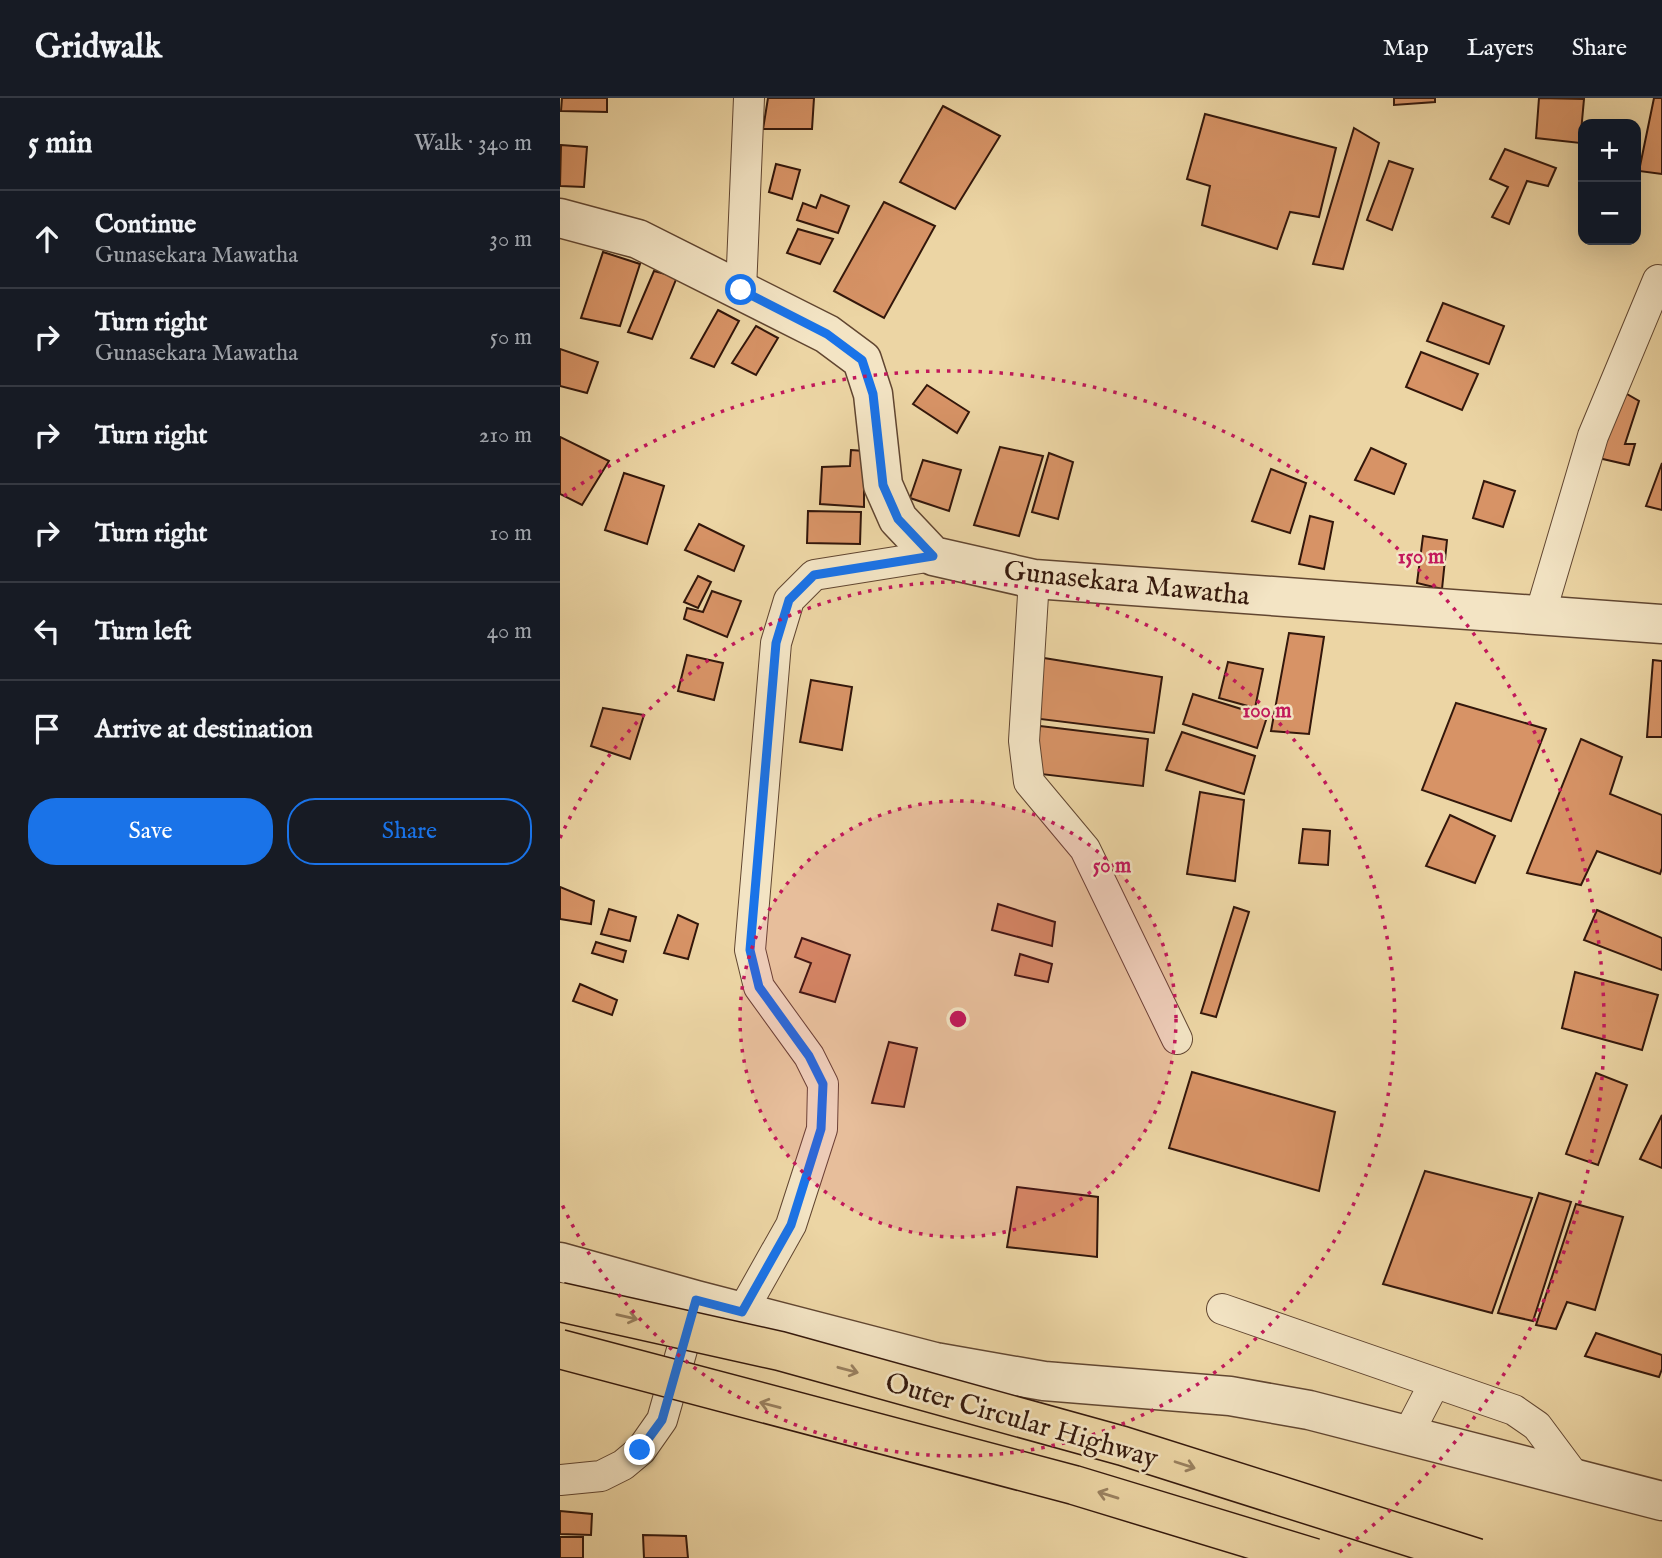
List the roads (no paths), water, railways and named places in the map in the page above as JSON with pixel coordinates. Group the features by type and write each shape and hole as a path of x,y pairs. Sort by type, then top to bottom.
{"highway":[{"name":"Outer Circular Highway","path":"560,1302 780,1351 1123,1446 1477,1558"},
{"name":"Outer Circular Highway","path":"560,1349 1074,1485 1314,1558"}],"street":[{"path":"741,290 749,98"},
{"path":"560,218 638,239 827,334 862,360 873,394 883,485 898,519 933,556"},
{"path":"1540,615 1593,436 1658,280"},
{"path":"742,1312 791,1225 821,1129 823,1084 809,1056 759,987 750,950 776,643 789,600 814,575 933,556"},
{"name":"Gunasekara Mawatha","path":"933,556 1034,579 1662,624"},
{"path":"1034,579 1024,741 1029,782 1085,849 1177,1039"},
{"path":"560,1262 935,1362 1044,1381 1230,1396 1309,1410 1662,1500"},
{"path":"560,1480 601,1476 623,1465 640,1450 662,1420 696,1300"},
{"path":"1222,1309 1514,1410 1537,1426 1575,1478"},
{"path":"1407,1436 1434,1384"}]}
